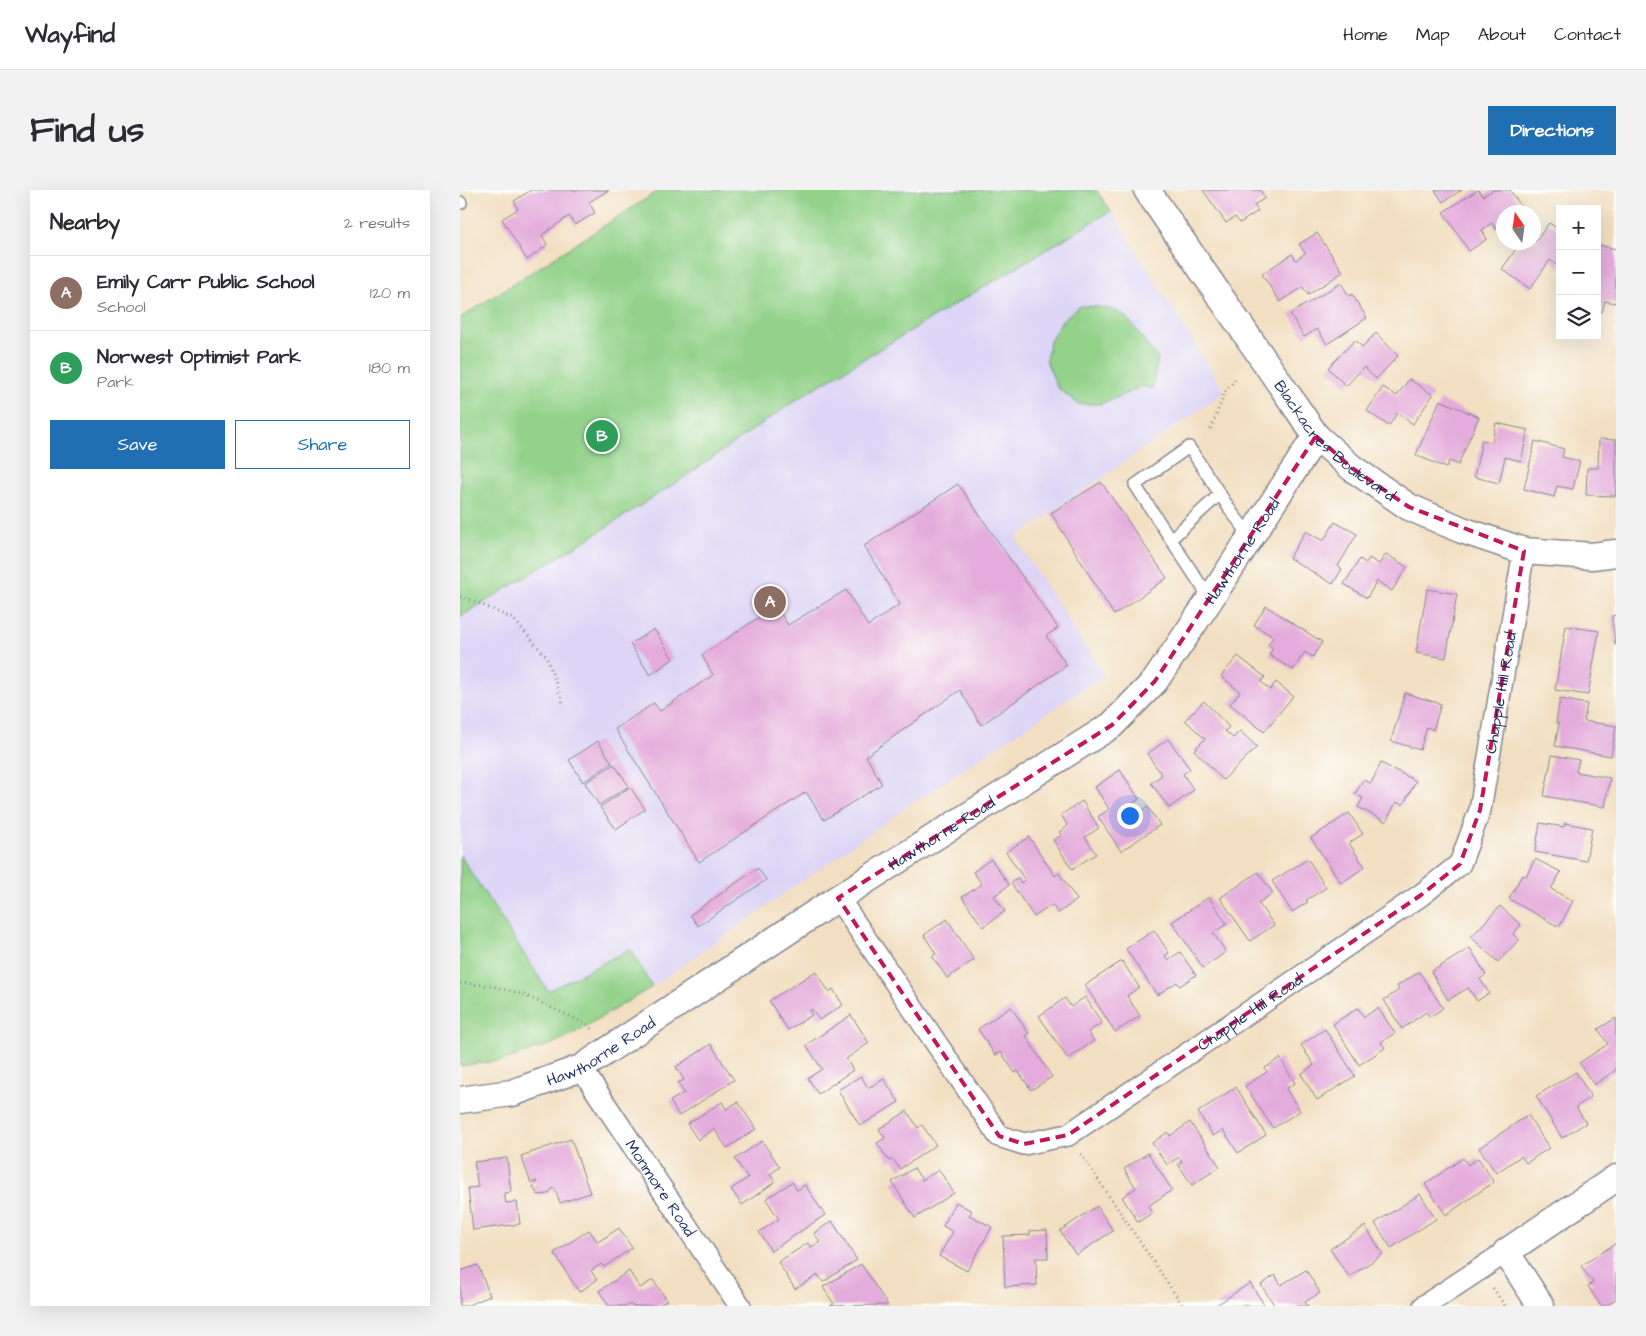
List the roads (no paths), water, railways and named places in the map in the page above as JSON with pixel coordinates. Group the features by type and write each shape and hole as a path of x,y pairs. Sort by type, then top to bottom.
{"street":[{"name":"Blackacres Boulevard","path":"1147,190 1316,436 1352,468 1408,507 1462,530 1524,551 1592,556 1616,553"},
{"name":"Hawthorne Road","path":"460,1100 512,1093 581,1068 838,898 1112,725 1155,681 1316,436"},
{"name":"Chapple Hill Road","path":"838,898 999,1136 1024,1144 1068,1135 1422,895 1460,864 1480,810 1524,551"},
{"name":"Monmore Road","path":"581,1068 740,1306"},
{"path":"1424,1306 1616,1178"},
{"path":"1506,1252 1541,1306"}],"lane":[{"path":"1210,599 1135,485 1189,447 1251,537"},
{"path":"1171,539 1220,494"}],"place":[{"name":"Norwest Optimist Park","path":"602,436"},
{"name":"Emily Carr Public School","path":"770,602"}]}
